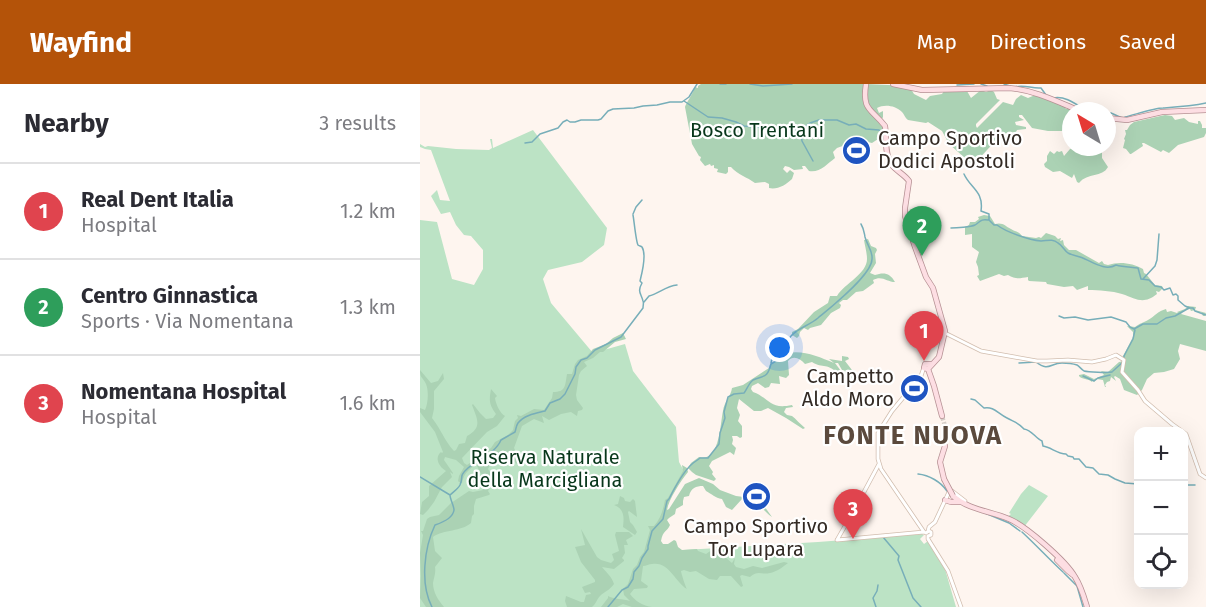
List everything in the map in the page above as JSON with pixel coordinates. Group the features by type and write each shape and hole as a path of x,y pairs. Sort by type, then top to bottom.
{"main road":[{"path":"866,84 865,101 871,112 885,126 885,140 890,162 909,180 905,215 944,324 945,333 939,357 927,367 942,416"},
{"path":"893,84 921,90 1003,88 1026,90 1062,103"},
{"path":"1116,119 1127,120 1160,112 1206,110"},
{"path":"945,446 940,461 944,479 953,499"},
{"path":"945,500 953,499 1008,518 1018,524 1051,550 1079,580 1087,607"},
{"path":"1051,550 1066,570 1079,580"}],"street":[{"path":"945,333 981,351 1037,361 1064,359 1092,363 1118,355 1124,360 1122,372 1145,401 1187,435 1200,474 1206,478"},
{"path":"927,367 892,411 878,433 879,464 837,540 927,534"},
{"path":"879,464 927,534 950,576 961,607"},
{"path":"927,534 929,526 935,522 949,493 952,491 964,503"}],"green space":[{"name":"Bosco Trentani","path":"701,84 865,84 864,98 883,125 884,135 872,143 859,140 837,148 833,152 835,158 817,171 809,171 805,166 802,166 803,169 794,170 785,166 783,169 787,173 790,170 794,173 792,179 781,186 769,188 769,184 755,183 731,167 728,167 726,174 717,172 718,169 714,168 714,165 705,166 700,160 701,157 692,144 685,107 695,87 698,88"},
{"path":"867,84 909,86 914,94 926,100 944,91 967,91 971,98 981,90 986,92 991,90 1000,100 976,124 977,128 1003,102 1013,105 1021,95 1028,98 1040,93 1062,104 1062,131 1032,128 1022,115 1019,115 1024,120 1015,122 1016,125 1026,127 1026,129 1002,134 973,165 949,144 942,131 928,122 908,120 902,112 889,106 877,108 879,113 883,111 882,119 868,104"},
{"path":"1165,115 1172,116 1175,120 1184,118 1198,124 1200,121 1202,128 1206,128 1204,137 1178,145 1169,153 1163,150 1161,152 1144,143 1131,154 1123,148 1125,130 1130,125"},
{"name":"Riserva Naturale della Marcigliana","path":"533,130 607,228 604,245 582,262 548,270 543,279 551,303 593,353 625,344 633,371 676,427 679,462 685,473 665,507 650,552 922,534 924,535 920,539 924,544 928,541 945,569 956,607 420,607 420,220 437,222 452,279 474,285 483,269 483,250 471,236 464,235 450,212 441,214 431,196 437,190 440,200 450,201 431,150 420,147 420,144 425,147 489,150 492,148 490,139 492,139 493,148"},
{"path":"1050,151 1054,154 1062,151 1062,156 1102,156 1108,167 1102,173 1086,177 1079,183 1074,174 1072,178 1060,171 1053,172 1045,167 1044,164"},
{"path":"984,215 990,216 995,224 1004,225 1022,236 1041,238 1046,233 1058,239 1061,238 1060,241 1063,240 1069,250 1076,250 1099,263 1102,261 1108,265 1126,263 1139,267 1155,285 1163,288 1159,292 1156,291 1157,294 1144,300 1114,292 1088,290 1088,286 1077,290 1073,286 1064,287 1046,282 1029,281 1028,277 1016,278 999,274 980,281 977,276 979,275 976,262 979,252 972,247 972,234 965,235 965,227"},
{"path":"868,239 871,246 877,250 876,263 870,273 886,274 895,282 882,278 873,280 874,283 863,291 856,292 847,300 839,303 840,308 831,313 821,325 808,330 804,328 797,338 792,335 792,332 798,329 814,312 828,303 830,296 837,296 860,274 867,259 864,240"},
{"path":"1188,306 1196,307 1195,310 1184,310 1181,314 1206,321 1206,351 1180,344 1178,351 1180,359 1174,369 1154,373 1147,379 1137,395 1124,390 1120,379 1115,376 1116,381 1111,377 1105,387 1103,380 1097,379 1094,382 1093,379 1092,382 1079,376 1084,374 1094,379 1104,375 1101,371 1108,372 1119,362 1124,361 1122,358 1133,337 1133,332 1127,326 1135,327 1166,309 1167,312 1177,313"},
{"path":"623,333 626,339 615,342 603,352 584,362 587,366 579,375 576,395 583,408 578,411 577,416 571,412 549,420 542,416 544,423 534,419 522,426 514,448 522,463 517,464 503,450 501,451 497,462 490,465 488,469 499,485 494,481 488,491 489,495 476,499 471,523 433,537 435,551 442,558 435,567 433,586 436,596 444,607 426,607 420,598 420,553 423,535 421,531 427,519 439,515 451,503 469,491 483,490 481,487 487,481 477,466 479,462 466,473 462,483 459,482 459,476 464,467 456,460 445,457 444,460 453,473 450,472 452,477 442,487 428,510 423,515 420,514 422,502 429,496 429,486 446,471 438,462 439,454 443,452 435,432 420,412 420,408 425,410 428,394 420,370 431,383 438,381 443,373 444,379 434,391 432,418 454,451 459,444 465,443 467,436 477,426 472,405 486,419 493,418 496,414 490,402 491,389 497,396 495,398 497,406 505,416 462,458 467,465 513,430 517,415 521,416 534,409 544,410 553,392 564,388 567,374 572,374 578,360"},
{"path":"787,351 788,353 800,352 834,363 829,359 842,361 842,356 848,357 849,359 845,361 854,376 852,379 847,373 846,375 844,372 846,371 842,370 838,363 835,363 841,371 839,375 829,367 812,362 805,364 796,358 790,359 788,361 789,375 786,378 779,376 780,384 771,383 765,388 758,383 751,389 774,405 792,405 793,407 786,408 784,412 805,428 803,429 768,408 754,411 739,399 738,421 742,426 742,437 732,436 732,444 736,448 734,455 730,452 712,461 709,466 716,479 714,481 692,472 688,468 691,463 699,457 706,457 715,449 724,408 732,388 743,385 769,368 770,364"},
{"path":"682,465 687,468 688,472 675,491 667,510 685,484 699,478 720,490 744,497 750,502 762,503 772,517 756,506 754,511 742,499 732,510 726,507 722,499 706,491 703,486 698,486 692,489 689,496 684,497 683,505 676,509 675,514 667,520 670,525 662,537 663,544 674,540 682,550 697,549 706,554 721,546 725,550 725,557 732,563 735,558 736,567 744,569 788,563 772,572 757,573 750,577 740,576 743,586 741,587 731,576 720,576 717,580 709,579 696,571 684,570 681,571 687,589 663,566 650,564 643,566 641,581 648,586 647,588 634,589 630,594 645,606 652,607 632,607 623,604 617,607 601,607 608,596 630,601 624,595 623,589 628,584 633,569 644,552 650,530 648,526 654,526 658,520 665,500 683,471"},
{"path":"1029,485 1048,496 1024,527 1007,517"},
{"path":"620,496 625,501 630,502 633,499 635,501 637,517 628,512 630,522 637,532 635,535 623,527 622,511 614,505 618,504"},
{"path":"581,529 597,557 611,563 614,560 612,554 619,551 616,532 629,532 633,536 626,540 628,545 624,545 625,553 622,558 624,561 614,569 602,567 614,584 600,596 592,607 567,607 566,596 584,602 586,595 591,594 590,592 585,593 582,587 595,582 581,562 575,547 585,545"}],"waterway":[{"path":"525,143 532,142 540,134 558,128 567,120 570,122 598,120 613,109 682,102 689,97 697,84"},
{"path":"720,84 726,84"},
{"path":"750,84 763,86 792,84"},
{"path":"957,85 974,84"},
{"path":"981,84 987,86"},
{"path":"1004,84 1010,86"},
{"path":"1015,87 1041,88 1046,95"},
{"path":"1053,98 1073,102"},
{"path":"684,101 708,117 722,118 744,126 800,129 802,141 813,161"},
{"path":"1125,117 1159,108 1206,103"},
{"path":"1116,115 1122,118"},
{"path":"801,129 819,120 837,120 849,125 856,124 866,129 879,130 883,134"},
{"path":"964,174 979,194 981,211 989,214 989,220 994,225 1030,239 1054,241 1068,253 1100,266 1116,265 1138,268 1141,279 1149,280 1164,290 1170,288 1173,295 1176,294 1178,300 1190,308"},
{"path":"633,214 642,200"},
{"path":"432,607 428,598 425,577 428,544 435,525 446,520 453,513 454,508 450,495 460,485 463,473 495,449 501,440 515,432 521,420 545,411 550,403 560,399 565,394 581,360 621,337 643,308 640,281 644,255 642,247 637,243 633,215"},
{"path":"951,228 975,225 982,220 988,220"},
{"path":"608,607 633,579 634,572 648,549 652,531 663,519 667,501 683,476 700,458 708,458 719,444 728,397 744,393 753,380 766,374 771,364 786,353 791,336 832,307 865,274 872,256 861,224"},
{"path":"1143,279 1155,266 1159,234"},
{"path":"644,302 649,296 677,285"},
{"path":"1059,316 1088,320 1111,317 1126,322 1134,329 1143,324 1157,324 1189,308 1206,315"},
{"path":"1124,358 1135,330"},
{"path":"771,363 776,341"},
{"path":"1019,363 1036,362 1047,367 1058,363 1068,363 1077,365 1084,371 1112,372"},
{"path":"1113,371 1123,362"},
{"path":"1083,376 1094,381 1110,375"},
{"path":"971,399 984,408 993,409 1018,423 1042,441 1043,446 1079,459 1086,467 1093,468 1099,474 1134,484"},
{"path":"918,474 934,480 947,491"},
{"path":"420,477 450,495"},
{"path":"1188,485 1195,485"},
{"path":"985,513 1009,523 1020,531"},
{"path":"1022,532 1063,572"},
{"path":"883,537 899,556 898,560 913,598 921,607"},
{"path":"1064,573 1077,586 1083,607"},
{"path":"876,607 873,598 878,585"}],"tunnel":[{"path":"942,416 947,433 945,446"}],"place":[{"name":"Campo Sportivo Dodici Apostoli","path":"857,150"},
{"name":"Centro Ginnastica","path":"922,256"},
{"name":"Real Dent Italia","path":"924,361"},
{"name":"Campetto Aldo Moro","path":"915,388"},
{"name":"Campo Sportivo Tor Lupara","path":"756,496"},
{"name":"Nomentana Hospital","path":"853,539"}],"district":[{"name":"FONTE NUOVA","path":"913,435"}]}
